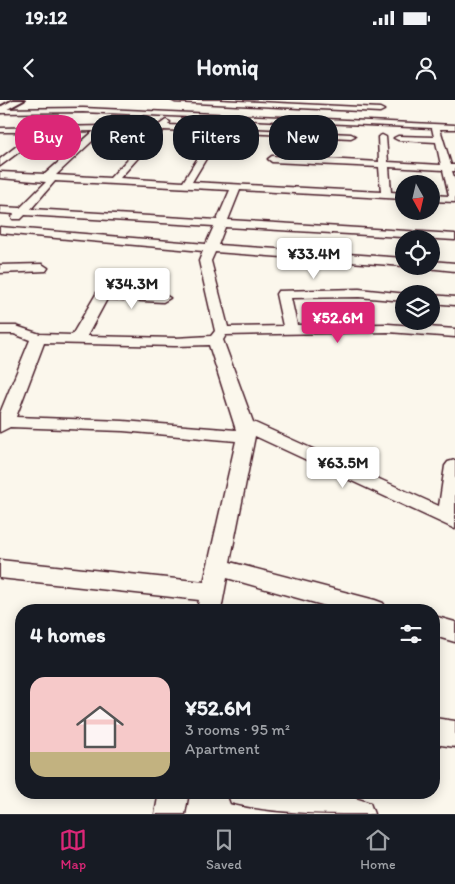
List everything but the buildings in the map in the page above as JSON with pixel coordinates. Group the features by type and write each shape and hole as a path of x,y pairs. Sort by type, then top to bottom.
{"main road":[{"path":"0,111 20,100"}],"street":[{"path":"84,110 97,100"},
{"path":"175,100 264,102 380,110"},
{"path":"379,124 381,100"},
{"path":"255,115 264,102"},
{"path":"0,111 84,110 194,115"},
{"path":"163,125 174,114"},
{"path":"338,122 455,127"},
{"path":"436,126 439,140 450,168 455,198 440,198"},
{"path":"0,130 15,130"},
{"path":"338,142 373,137 439,140"},
{"path":"373,137 384,164 386,195"},
{"path":"48,177 91,138"},
{"path":"0,163 15,151"},
{"path":"112,181 131,160"},
{"path":"186,184 201,160"},
{"path":"310,160 327,165 384,164 450,168"},
{"path":"0,174 236,187 263,185 324,188 395,196"},
{"path":"1,231 52,182 48,177"},
{"path":"0,569 210,601 245,430 219,335 205,261 236,187"},
{"path":"0,210 455,237"},
{"path":"1,231 395,261"},
{"path":"440,266 455,267"},
{"path":"0,270 42,268"},
{"path":"76,340 106,289 163,298"},
{"path":"291,329 283,294 359,293 395,296"},
{"path":"440,300 455,301"},
{"path":"0,330 16,330 38,338 175,342 219,335 291,329 388,328 455,333"},
{"path":"38,338 3,424 245,430 452,521 455,466"},
{"path":"217,567 353,604"},
{"path":"440,628 455,632"},
{"path":"440,732 455,734"},
{"path":"170,814 173,799"},
{"path":"279,799 359,814"}]}
